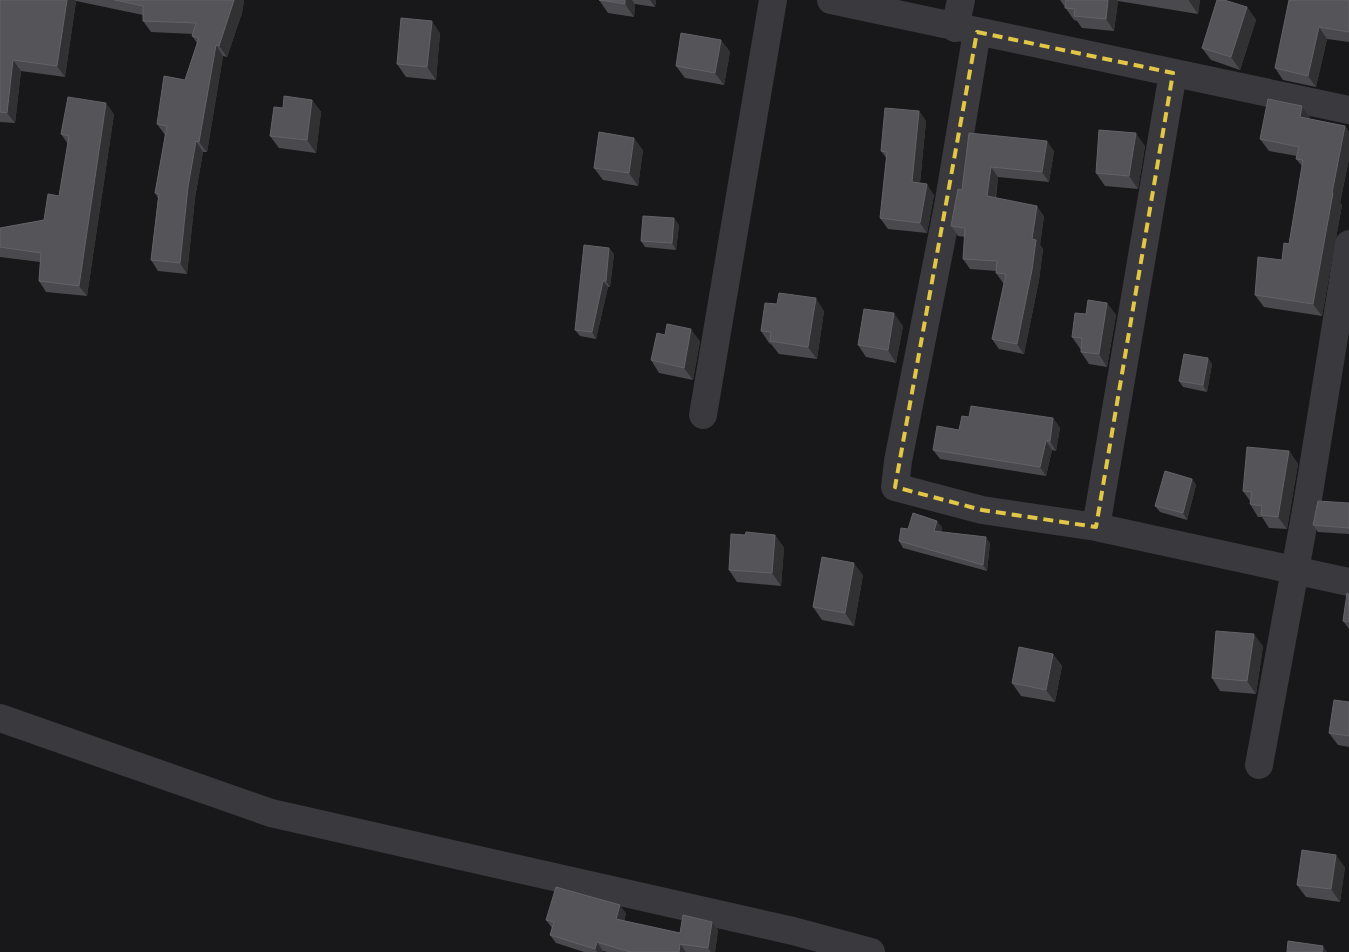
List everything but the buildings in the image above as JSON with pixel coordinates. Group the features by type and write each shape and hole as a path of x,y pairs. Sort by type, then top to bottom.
{"street":[{"path":"703,415 773,0"},
{"path":"831,0 1349,110"},
{"path":"960,0 966,30 948,206 898,461 895,487 982,510 1096,528 1349,582"},
{"path":"1096,528 1173,73"},
{"path":"1260,766 1295,572 1349,244"},
{"path":"0,718 271,813 793,931 871,952"}],"highlighted area":[{"path":"977,32 1173,73 1096,527 982,510 895,487"}]}
